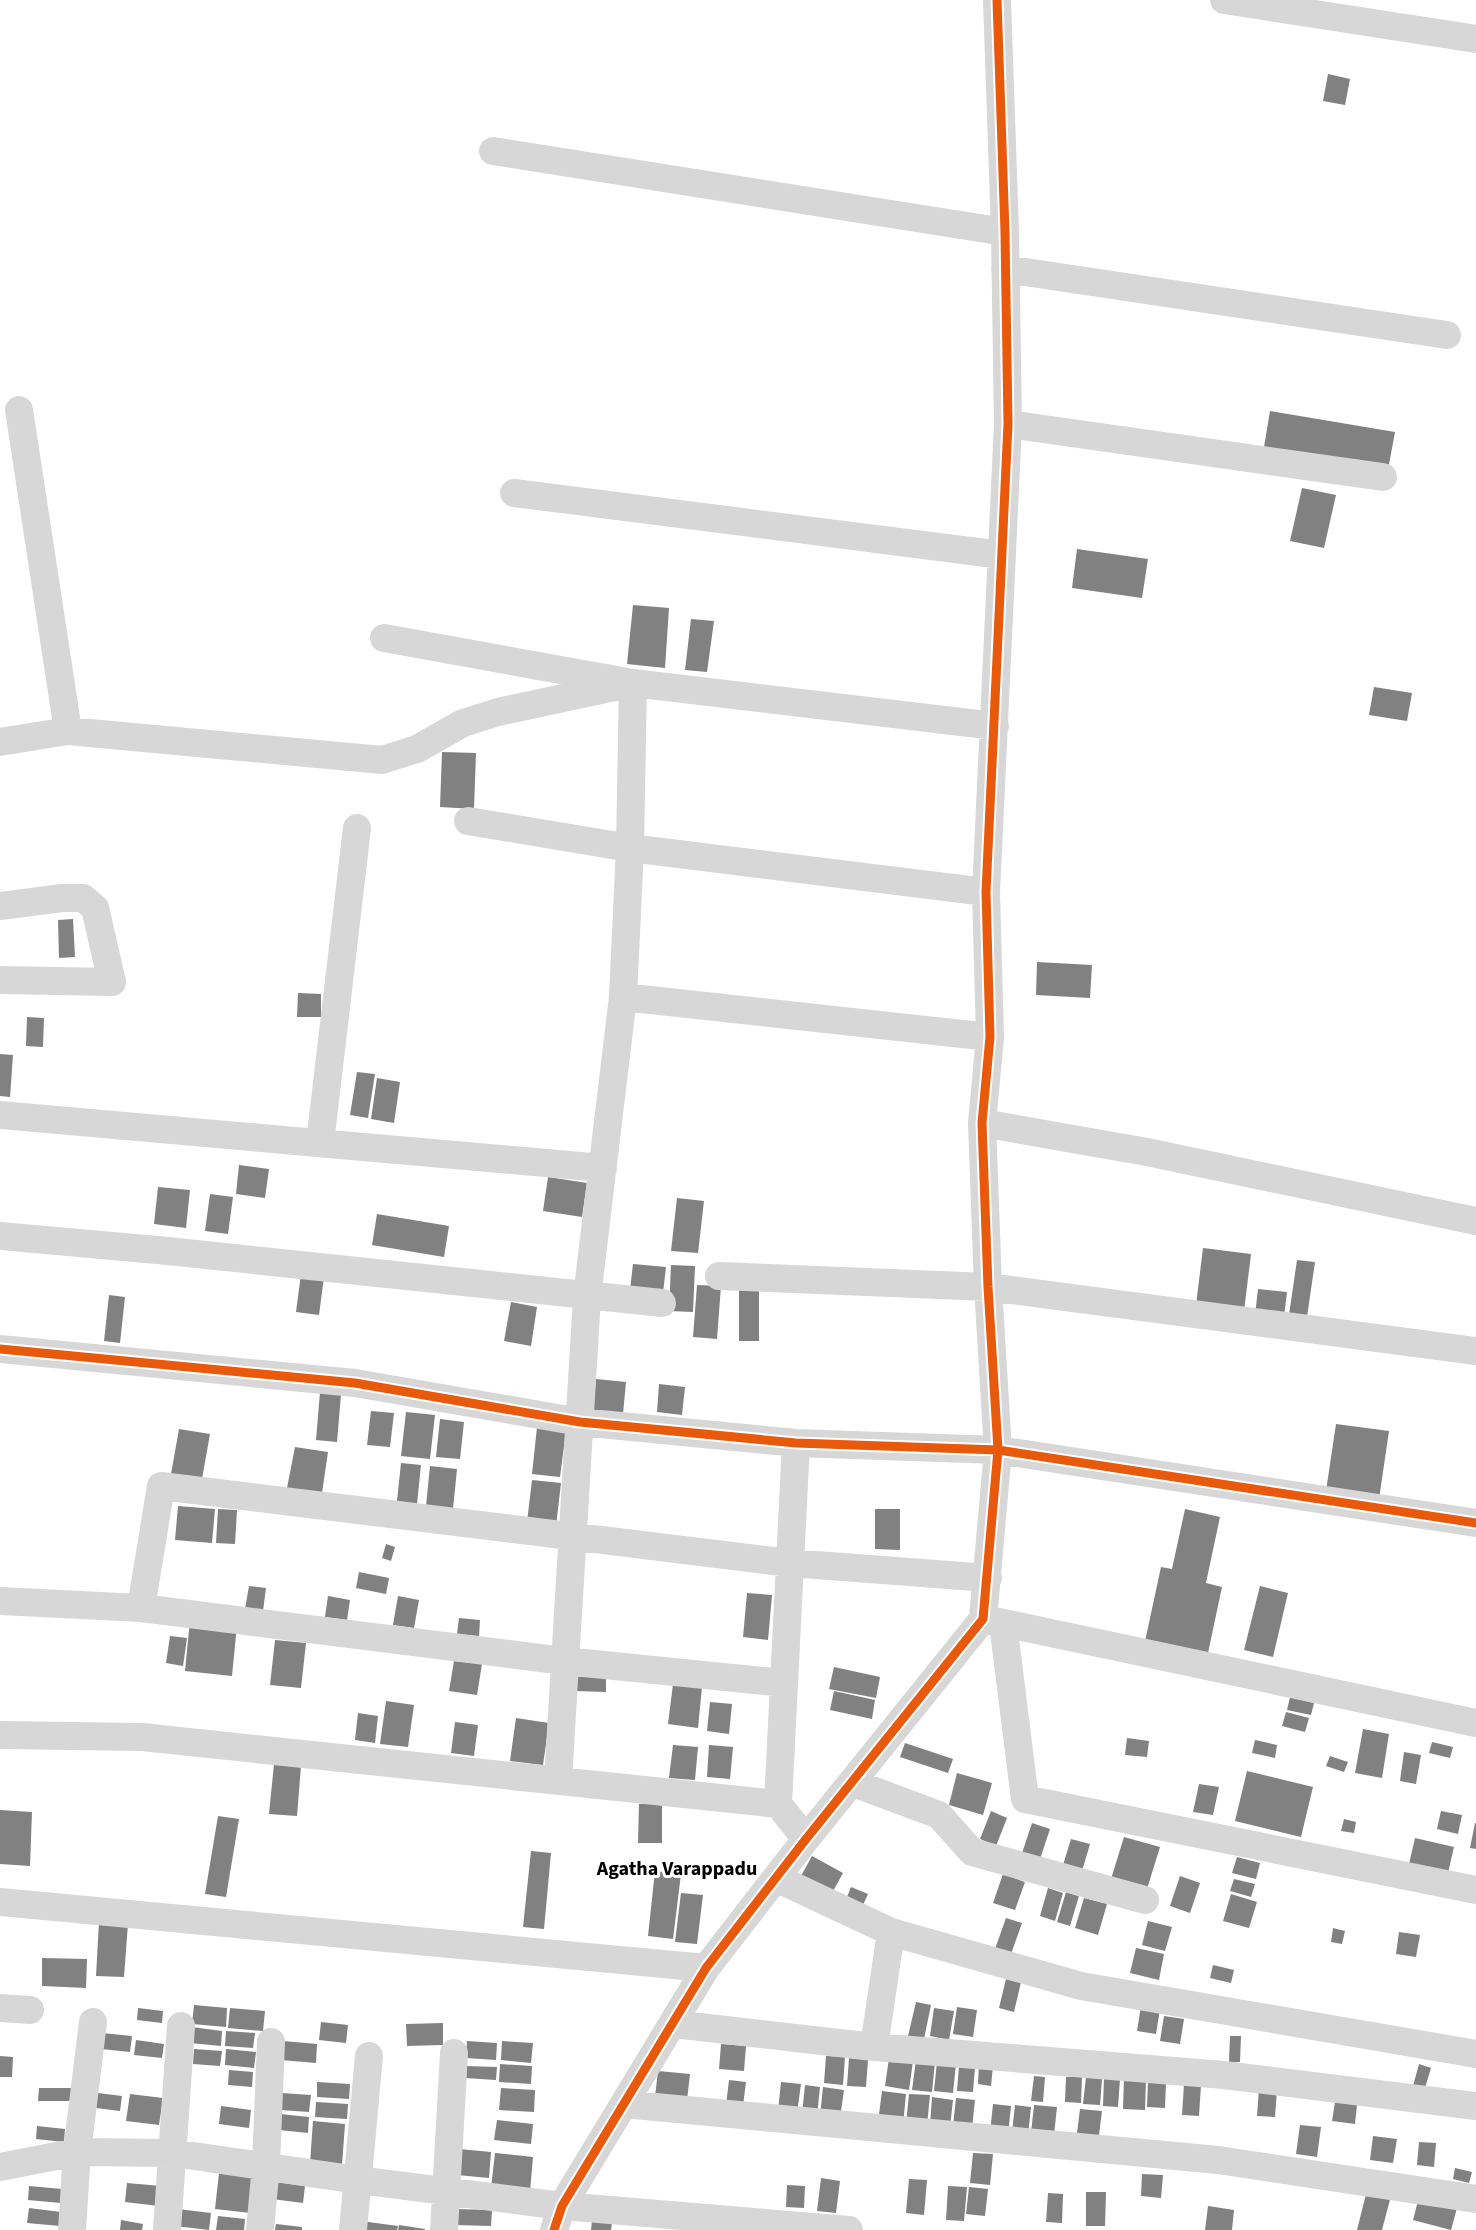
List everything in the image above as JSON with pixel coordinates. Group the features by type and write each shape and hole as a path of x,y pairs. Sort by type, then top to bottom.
{"street":[{"path":"997,0 1005,232 1008,424 986,892 990,1037 982,1123 988,1287 998,1450 988,1578 993,1621 1025,1799 1476,1890"},
{"path":"1224,0 1476,39"},
{"path":"493,151 1005,232"},
{"path":"1005,269 1447,335"},
{"path":"19,410 68,731"},
{"path":"1008,424 1383,477"},
{"path":"514,494 1002,555"},
{"path":"384,638 633,683 995,726"},
{"path":"0,742 68,731 382,760 417,749 463,723 498,712 633,683"},
{"path":"558,1780 587,1297 623,997 630,848 633,683"},
{"path":"468,820 630,848 986,892"},
{"path":"320,1143 357,828"},
{"path":"0,906 62,898 83,898 95,908 112,982 0,980"},
{"path":"623,997 990,1037"},
{"path":"0,1115 603,1168"},
{"path":"982,1123 1147,1152 1476,1221"},
{"path":"0,1236 168,1251 587,1297 662,1303"},
{"path":"719,1276 988,1287 1476,1351"},
{"path":"0,1349 355,1383 580,1422 796,1443 998,1450 1476,1523"},
{"path":"796,1443 778,1804 806,1839"},
{"path":"141,1608 161,1486 790,1563 988,1578"},
{"path":"0,1601 141,1608 564,1661 784,1683"},
{"path":"993,1621 1476,1723"},
{"path":"558,2218 706,1968 806,1839 993,1621"},
{"path":"0,1735 142,1737 778,1804"},
{"path":"853,1783 939,1815 972,1852 1145,1900"},
{"path":"776,1878 891,1932 1081,1986 1476,2054"},
{"path":"0,1902 706,1968"},
{"path":"874,2047 891,1932"},
{"path":"0,2008 30,2010"},
{"path":"72,2230 76,2152 93,2022"},
{"path":"674,2024 874,2047 1224,2075 1476,2106"},
{"path":"167,2230 181,2026"},
{"path":"260,2230 266,2165 271,2042"},
{"path":"444,2230 454,2053"},
{"path":"353,2230 369,2056"},
{"path":"624,2104 1218,2160 1476,2199"},
{"path":"0,2167 76,2152 173,2153 447,2192 558,2218 835,2230"}],"building":[{"path":"1328,74 1350,79 1345,105 1323,101"},
{"path":"1270,411 1395,432 1385,486 1261,465"},
{"path":"1302,488 1336,495 1324,548 1290,541"},
{"path":"1077,549 1148,559 1142,598 1072,588"},
{"path":"633,605 669,608 665,668 627,664"},
{"path":"691,619 714,621 707,672 685,670"},
{"path":"1374,687 1412,693 1407,721 1369,715"},
{"path":"442,752 476,753 474,809 440,807"},
{"path":"73,919 75,957 59,958 58,920"},
{"path":"1037,962 1092,965 1090,998 1036,995"},
{"path":"298,993 321,994 321,1017 297,1017"},
{"path":"27,1017 44,1018 43,1047 26,1046"},
{"path":"0,1054 13,1055 10,1097 0,1096"},
{"path":"357,1072 375,1074 368,1118 350,1115"},
{"path":"377,1078 400,1082 394,1123 371,1119"},
{"path":"239,1165 269,1169 265,1198 236,1194"},
{"path":"548,1177 587,1183 582,1217 543,1211"},
{"path":"158,1187 190,1190 186,1228 154,1224"},
{"path":"210,1194 233,1197 228,1234 205,1231"},
{"path":"677,1198 704,1201 698,1253 671,1251"},
{"path":"377,1214 449,1226 444,1257 372,1245"},
{"path":"1203,1248 1251,1254 1244,1311 1196,1305"},
{"path":"1297,1260 1315,1262 1307,1317 1289,1315"},
{"path":"633,1264 666,1267 663,1293 630,1290"},
{"path":"671,1265 695,1266 693,1312 669,1311"},
{"path":"301,1274 324,1277 319,1315 296,1312"},
{"path":"697,1285 721,1286 717,1339 693,1337"},
{"path":"739,1288 759,1288 759,1341 739,1341"},
{"path":"1258,1289 1287,1292 1284,1317 1255,1315"},
{"path":"109,1295 125,1297 120,1343 104,1341"},
{"path":"511,1302 537,1307 531,1346 504,1341"},
{"path":"596,1379 626,1382 623,1414 593,1411"},
{"path":"659,1384 685,1387 682,1415 657,1412"},
{"path":"320,1392 341,1394 337,1442 316,1440"},
{"path":"371,1411 394,1413 390,1447 367,1445"},
{"path":"406,1412 435,1415 430,1459 401,1456"},
{"path":"440,1419 464,1422 460,1459 436,1457"},
{"path":"1336,1424 1389,1431 1379,1499 1326,1491"},
{"path":"537,1427 566,1431 560,1477 532,1474"},
{"path":"179,1429 210,1434 202,1479 171,1474"},
{"path":"295,1447 328,1452 322,1493 287,1488"},
{"path":"401,1463 421,1465 417,1504 397,1501"},
{"path":"430,1466 457,1469 453,1509 426,1506"},
{"path":"532,1480 561,1483 556,1526 527,1522"},
{"path":"178,1506 215,1509 212,1543 175,1540"},
{"path":"218,1509 237,1510 235,1544 216,1543"},
{"path":"875,1509 900,1509 900,1550 875,1549"},
{"path":"1185,1509 1220,1517 1206,1583 1222,1587 1208,1653 1144,1646 1161,1567 1172,1569"},
{"path":"386,1544 395,1547 391,1561 382,1558"},
{"path":"359,1572 389,1578 386,1594 356,1588"},
{"path":"249,1586 266,1588 263,1611 245,1609"},
{"path":"1260,1586 1288,1593 1273,1657 1244,1650"},
{"path":"747,1593 772,1595 768,1640 743,1637"},
{"path":"328,1596 350,1600 347,1620 325,1617"},
{"path":"398,1596 419,1600 414,1628 393,1625"},
{"path":"459,1618 480,1620 479,1636 457,1634"},
{"path":"190,1620 237,1625 232,1676 185,1671"},
{"path":"170,1636 187,1638 183,1666 166,1663"},
{"path":"275,1640 306,1643 301,1688 270,1685"},
{"path":"454,1661 482,1664 477,1695 449,1691"},
{"path":"834,1667 880,1677 876,1698 829,1689"},
{"path":"575,1675 606,1676 606,1692 574,1691"},
{"path":"673,1684 702,1687 698,1728 668,1724"},
{"path":"834,1691 875,1700 872,1719 830,1710"},
{"path":"1290,1697 1314,1703 1311,1715 1287,1710"},
{"path":"386,1701 414,1705 408,1747 380,1744"},
{"path":"710,1702 732,1704 729,1734 707,1731"},
{"path":"1286,1712 1309,1718 1305,1732 1282,1726"},
{"path":"358,1713 378,1716 375,1743 355,1740"},
{"path":"516,1718 549,1723 543,1765 510,1761"},
{"path":"455,1722 478,1725 474,1756 451,1753"},
{"path":"1363,1729 1389,1734 1382,1778 1355,1773"},
{"path":"1127,1738 1149,1741 1147,1757 1125,1755"},
{"path":"1255,1740 1277,1745 1275,1758 1252,1753"},
{"path":"1432,1742 1453,1747 1450,1758 1429,1753"},
{"path":"905,1743 953,1759 948,1773 900,1757"},
{"path":"673,1745 698,1747 695,1780 669,1778"},
{"path":"709,1745 733,1747 730,1779 707,1777"},
{"path":"1404,1752 1421,1755 1416,1784 1400,1781"},
{"path":"1330,1756 1348,1762 1344,1772 1326,1766"},
{"path":"274,1764 301,1766 297,1816 269,1814"},
{"path":"1247,1771 1313,1787 1301,1837 1235,1821"},
{"path":"957,1773 992,1783 983,1815 949,1805"},
{"path":"1199,1784 1219,1787 1213,1815 1193,1812"},
{"path":"639,1804 662,1804 662,1843 638,1843"},
{"path":"0,1810 32,1812 30,1866 0,1864"},
{"path":"991,1811 1007,1818 996,1846 980,1839"},
{"path":"1441,1811 1462,1815 1458,1834 1437,1829"},
{"path":"218,1816 239,1819 226,1897 205,1894"},
{"path":"1344,1819 1356,1822 1354,1833 1341,1831"},
{"path":"1032,1823 1050,1829 1039,1862 1021,1856"},
{"path":"1476,1823 1476,1849 1470,1848"},
{"path":"1124,1837 1160,1847 1147,1889 1111,1879"},
{"path":"1415,1838 1454,1847 1448,1873 1409,1864"},
{"path":"1071,1839 1090,1844 1082,1871 1063,1865"},
{"path":"531,1851 551,1853 544,1929 523,1927"},
{"path":"812,1856 843,1873 832,1893 801,1876"},
{"path":"1237,1857 1260,1863 1256,1879 1232,1873"},
{"path":"655,1871 681,1874 673,1939 648,1936"},
{"path":"1003,1874 1025,1882 1015,1910 993,1903"},
{"path":"1180,1876 1200,1883 1190,1913 1170,1906"},
{"path":"1234,1879 1255,1884 1251,1897 1230,1891"},
{"path":"851,1887 868,1894 861,1909 845,1902"},
{"path":"1048,1888 1063,1893 1055,1921 1040,1916"},
{"path":"1066,1892 1079,1896 1070,1926 1057,1922"},
{"path":"681,1893 703,1895 697,1944 675,1942"},
{"path":"1231,1894 1257,1902 1249,1928 1223,1921"},
{"path":"1084,1898 1107,1904 1098,1935 1075,1928"},
{"path":"1006,1918 1022,1923 1011,1954 995,1949"},
{"path":"1148,1921 1172,1927 1165,1951 1142,1945"},
{"path":"99,1922 128,1924 124,1977 96,1976"},
{"path":"1333,1928 1345,1931 1342,1944 1331,1942"},
{"path":"1399,1932 1420,1935 1416,1957 1396,1954"},
{"path":"1136,1948 1164,1954 1159,1980 1130,1973"},
{"path":"42,1958 87,1959 86,1988 42,1986"},
{"path":"1213,1965 1234,1970 1231,1983 1210,1978"},
{"path":"1006,1979 1021,1982 1014,2012 999,2008"},
{"path":"916,2002 931,2005 924,2039 908,2036"},
{"path":"194,2005 227,2008 226,2027 192,2024"},
{"path":"1141,2006 1160,2009 1156,2034 1137,2031"},
{"path":"957,2007 977,2010 973,2037 953,2034"},
{"path":"138,2008 163,2011 162,2023 137,2020"},
{"path":"230,2008 265,2011 263,2031 228,2028"},
{"path":"934,2008 954,2011 949,2040 930,2036"},
{"path":"1164,2016 1184,2019 1180,2044 1160,2041"},
{"path":"321,2022 348,2025 346,2043 319,2040"},
{"path":"443,2023 443,2045 407,2046 406,2024"},
{"path":"192,2027 222,2031 221,2046 190,2043"},
{"path":"226,2031 255,2033 253,2048 225,2046"},
{"path":"102,2033 132,2036 130,2052 101,2049"},
{"path":"1230,2036 1241,2036 1240,2062 1229,2062"},
{"path":"136,2040 164,2044 162,2058 134,2055"},
{"path":"283,2041 317,2044 316,2063 281,2060"},
{"path":"467,2041 497,2043 496,2060 466,2058"},
{"path":"502,2041 533,2043 531,2063 501,2060"},
{"path":"721,2044 746,2046 744,2071 719,2069"},
{"path":"194,2049 222,2051 220,2066 193,2064"},
{"path":"226,2049 256,2052 254,2068 225,2065"},
{"path":"0,2056 13,2057 12,2077 0,2077"},
{"path":"826,2056 845,2057 843,2085 824,2083"},
{"path":"849,2058 868,2060 866,2087 847,2086"},
{"path":"889,2058 913,2061 909,2090 885,2086"},
{"path":"916,2060 935,2062 932,2092 912,2090"},
{"path":"937,2062 956,2064 953,2093 934,2091"},
{"path":"500,2064 532,2066 531,2084 499,2082"},
{"path":"979,2064 993,2066 991,2086 978,2084"},
{"path":"1419,2064 1431,2068 1425,2088 1413,2086"},
{"path":"466,2066 497,2067 496,2080 465,2078"},
{"path":"959,2066 975,2067 973,2092 957,2091"},
{"path":"229,2070 253,2072 252,2087 228,2085"},
{"path":"658,2071 690,2074 687,2100 655,2097"},
{"path":"1034,2076 1045,2077 1043,2102 1031,2101"},
{"path":"1066,2077 1082,2077 1081,2103 1065,2102"},
{"path":"1086,2077 1102,2079 1100,2105 1083,2104"},
{"path":"1104,2078 1120,2079 1118,2107 1103,2106"},
{"path":"1124,2078 1146,2079 1145,2110 1123,2109"},
{"path":"729,2080 746,2082 743,2106 726,2105"},
{"path":"1148,2081 1166,2082 1165,2108 1147,2107"},
{"path":"317,2082 350,2084 349,2099 317,2097"},
{"path":"781,2082 801,2084 797,2113 778,2111"},
{"path":"1184,2084 1201,2085 1199,2116 1182,2115"},
{"path":"805,2085 820,2087 817,2116 802,2114"},
{"path":"823,2087 844,2090 840,2118 820,2116"},
{"path":"39,2088 72,2088 72,2101 38,2101"},
{"path":"501,2088 535,2090 534,2112 499,2110"},
{"path":"1259,2088 1277,2090 1275,2117 1257,2116"},
{"path":"882,2091 906,2094 903,2125 878,2122"},
{"path":"98,2093 122,2096 120,2111 96,2108"},
{"path":"281,2093 311,2095 309,2112 280,2110"},
{"path":"130,2094 163,2098 159,2125 126,2121"},
{"path":"909,2094 930,2095 927,2126 906,2124"},
{"path":"932,2097 953,2100 950,2127 930,2125"},
{"path":"956,2098 975,2100 972,2128 953,2126"},
{"path":"316,2102 348,2104 347,2119 315,2117"},
{"path":"1335,2102 1357,2105 1355,2124 1332,2121"},
{"path":"993,2104 1011,2106 1008,2135 990,2133"},
{"path":"1015,2105 1031,2107 1028,2135 1012,2133"},
{"path":"1034,2105 1057,2107 1054,2135 1031,2133"},
{"path":"221,2106 251,2110 249,2128 219,2124"},
{"path":"1080,2109 1102,2111 1098,2143 1076,2141"},
{"path":"280,2114 309,2117 308,2133 279,2130"},
{"path":"497,2120 533,2124 531,2144 494,2140"},
{"path":"313,2121 345,2124 342,2165 310,2163"},
{"path":"1300,2125 1321,2127 1317,2157 1296,2154"},
{"path":"37,2126 65,2129 64,2142 36,2139"},
{"path":"1373,2136 1397,2139 1393,2163 1370,2160"},
{"path":"1419,2142 1436,2143 1434,2167 1417,2165"},
{"path":"459,2149 491,2152 489,2178 457,2175"},
{"path":"495,2153 533,2157 530,2192 491,2188"},
{"path":"973,2153 993,2154 990,2185 970,2183"},
{"path":"1455,2168 1472,2172 1469,2183 1453,2179"},
{"path":"219,2173 255,2177 251,2213 215,2209"},
{"path":"1142,2174 1163,2175 1161,2198 1141,2196"},
{"path":"821,2178 840,2181 836,2213 817,2211"},
{"path":"909,2179 927,2180 924,2215 906,2213"},
{"path":"275,2182 305,2186 303,2203 272,2199"},
{"path":"127,2183 161,2186 159,2206 125,2202"},
{"path":"787,2185 805,2186 804,2208 786,2207"},
{"path":"29,2186 62,2189 61,2203 28,2200"},
{"path":"948,2186 967,2187 964,2221 946,2220"},
{"path":"1368,2186 1392,2192 1382,2230 1357,2230"},
{"path":"969,2187 988,2189 985,2216 966,2214"},
{"path":"1086,2192 1106,2192 1105,2226 1086,2226"},
{"path":"1048,2193 1063,2194 1062,2223 1046,2222"},
{"path":"1419,2197 1457,2208 1451,2230 1413,2220"},
{"path":"1208,2206 1234,2210 1232,2230 1205,2230"},
{"path":"29,2208 61,2212 60,2226 27,2223"},
{"path":"178,2209 211,2213 209,2230 175,2226"},
{"path":"456,2209 492,2210 491,2226 455,2225"},
{"path":"218,2216 245,2219 244,2230 216,2230"},
{"path":"121,2220 143,2224 142,2230 120,2230"},
{"path":"361,2221 398,2226 397,2230 360,2230"},
{"path":"592,2221 612,2223 611,2230 591,2230"},
{"path":"276,2224 302,2227 302,2230 275,2230"},
{"path":"399,2225 425,2229 425,2230 398,2230"}],"cycle path":[{"path":"554,2230 562,2206 706,1968 806,1839 983,1619 998,1450 988,1287 982,1123 990,1037 986,892 1008,424 1005,232 997,0"},
{"path":"0,1349 355,1383 580,1422 796,1443 998,1450 1476,1523"}],"district":[{"name":"Agatha Varappadu","path":"677,1869"}]}
